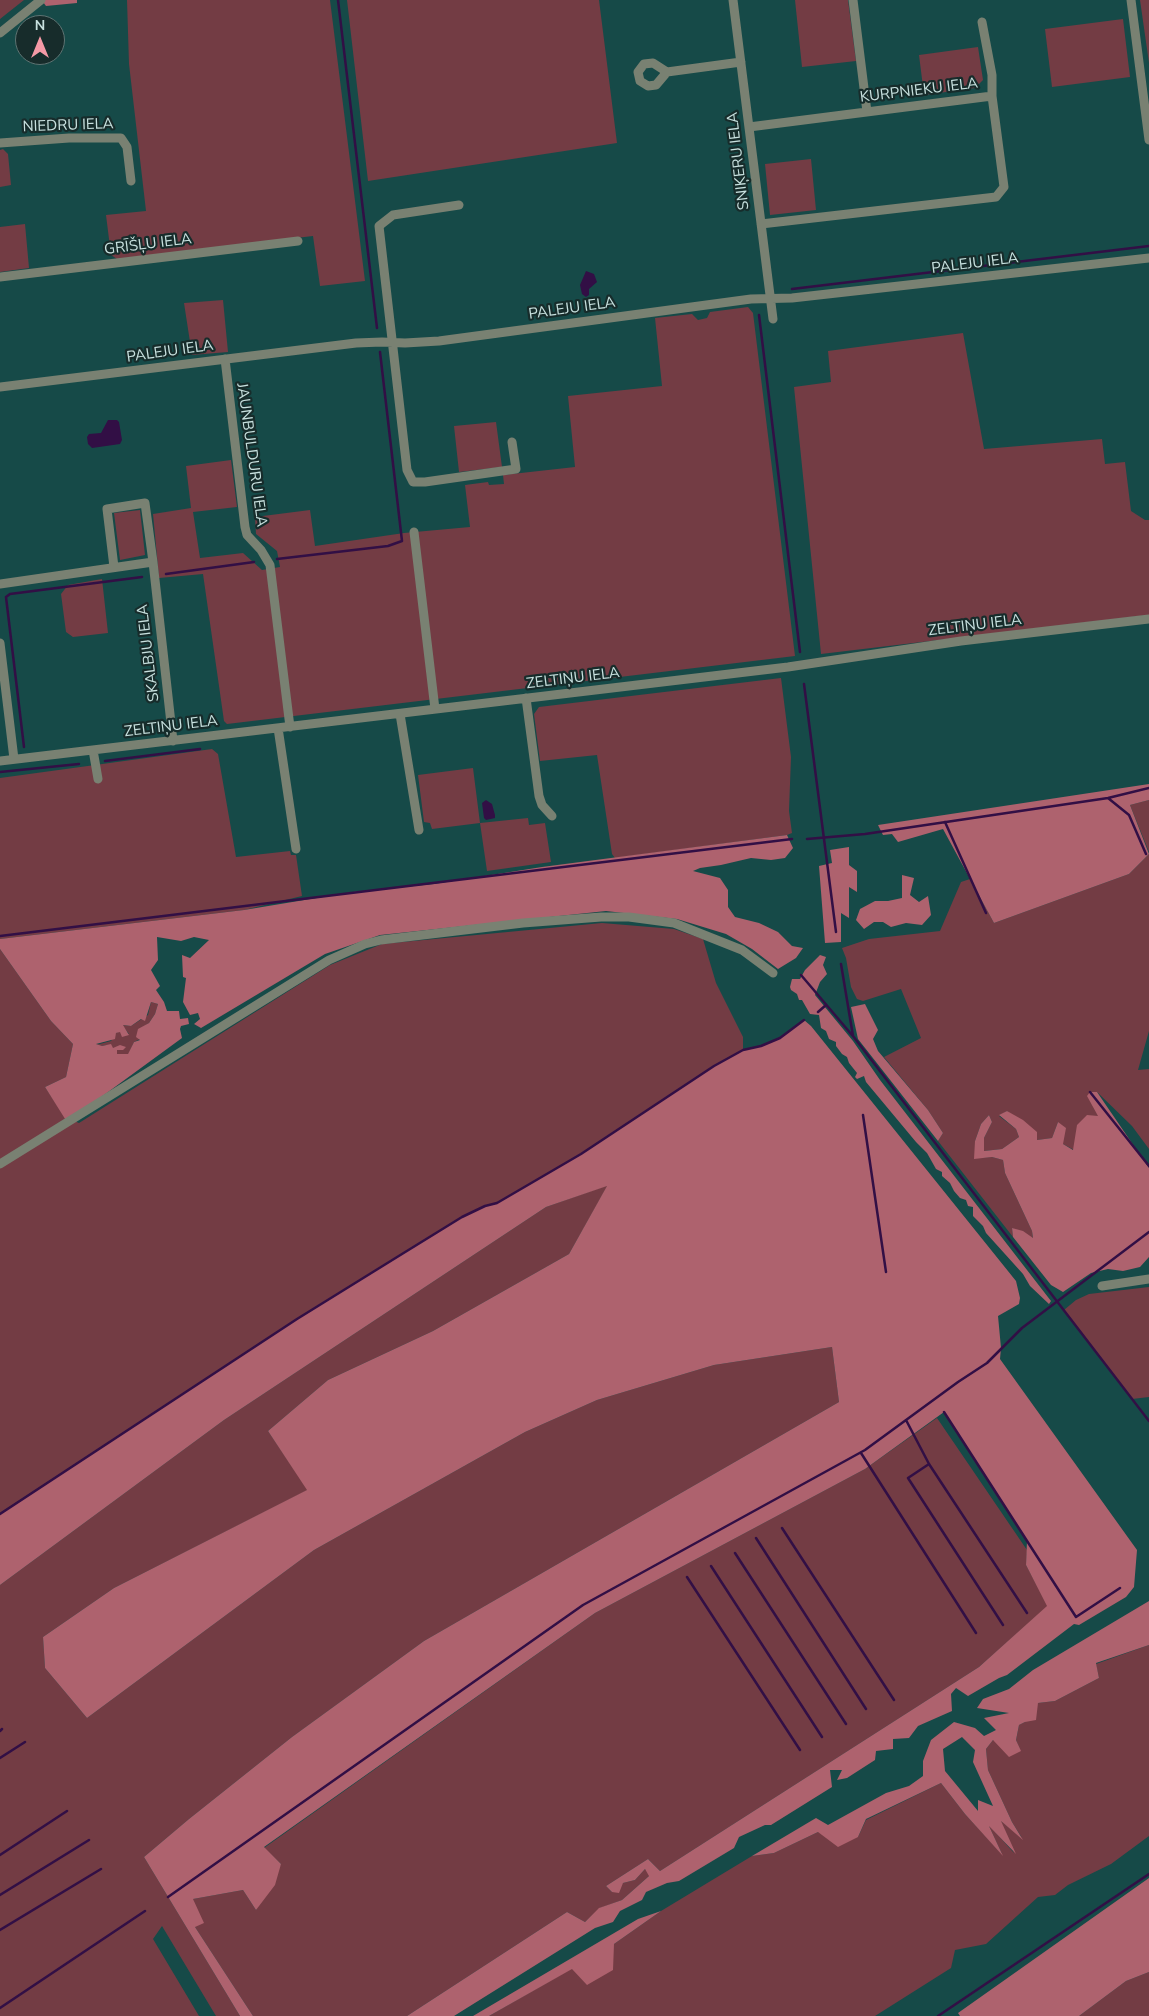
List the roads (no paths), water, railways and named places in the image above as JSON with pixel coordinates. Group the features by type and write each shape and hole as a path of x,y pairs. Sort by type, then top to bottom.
{"street":[{"path":"0,33 41,0"},
{"name":"SNIĶERU IELA","path":"733,0 774,319"},
{"path":"853,0 867,112"},
{"path":"1131,0 1149,134"},
{"path":"982,22 992,75 992,96"},
{"path":"666,72 741,62"},
{"name":"KURPNIEKU IELA","path":"749,127 992,96 1004,187 996,197 761,224"},
{"name":"NIEDRU IELA","path":"0,143 69,138 121,138 127,147 131,181"},
{"path":"459,205 393,214 379,226 407,470 413,482 425,482 516,469 512,442"},
{"name":"GRĪŠĻU IELA","path":"0,277 298,241"},
{"name":"PALEJU IELA","path":"0,387 356,343 439,341 751,299 812,296 1149,258"},
{"name":"JAUNBULDURU IELA","path":"225,359 245,527 247,535 261,550 270,565 290,726"},
{"name":"SKALBJU IELA","path":"114,567 107,509 144,503 153,562 174,741"},
{"path":"414,532 435,710"},
{"path":"0,584 153,562"},
{"name":"ZELTIŅU IELA","path":"0,761 778,668 961,641 1149,619"},
{"path":"0,643 14,759"},
{"path":"526,698 539,796 542,805 552,816"},
{"path":"400,714 418,830"},
{"path":"278,728 296,849"},
{"path":"93,750 98,779"},
{"path":"0,1164 329,960 353,948 373,942 523,923 601,917 629,917 674,923 682,926 742,950 773,973"},
{"path":"1102,1286 1149,1279"}],"waterway":[{"path":"338,0 377,328"},
{"path":"792,289 1149,246"},
{"path":"759,315 800,652"},
{"path":"277,559 388,546 402,541 380,352"},
{"path":"166,574 254,562"},
{"path":"24,747 6,597 10,594 142,577"},
{"path":"804,684 836,932"},
{"path":"105,761 200,749"},
{"path":"0,772 79,764"},
{"path":"807,839 865,834 1108,798 1149,788"},
{"path":"1108,798 1129,815 1146,854"},
{"path":"945,822 986,913"},
{"path":"0,936 792,839"},
{"path":"841,964 853,1036 1149,1421"},
{"path":"801,975 852,1035"},
{"path":"818,1012 826,1005"},
{"path":"0,1514 297,1319 462,1217 485,1206 497,1203 581,1154 714,1066 743,1050 761,1046 780,1038 804,1020"},
{"path":"1090,1092 1149,1166"},
{"path":"863,1115 886,1272"},
{"path":"168,1897 583,1605 865,1450 987,1363 1022,1328 1149,1232"},
{"path":"944,1412 1076,1617 1120,1588"},
{"path":"906,1420 929,1464 1027,1613"},
{"path":"861,1453 976,1633"},
{"path":"929,1464 908,1478 1003,1625"},
{"path":"782,1528 894,1700"},
{"path":"756,1538 866,1709"},
{"path":"735,1553 846,1724"},
{"path":"711,1566 822,1737"},
{"path":"687,1577 800,1750"},
{"path":"0,1758 25,1742"},
{"path":"0,1855 67,1811"},
{"path":"0,1895 89,1840"},
{"path":"0,1930 101,1869"},
{"path":"938,2016 1149,1874"},
{"path":"0,2008 145,1911"}]}
